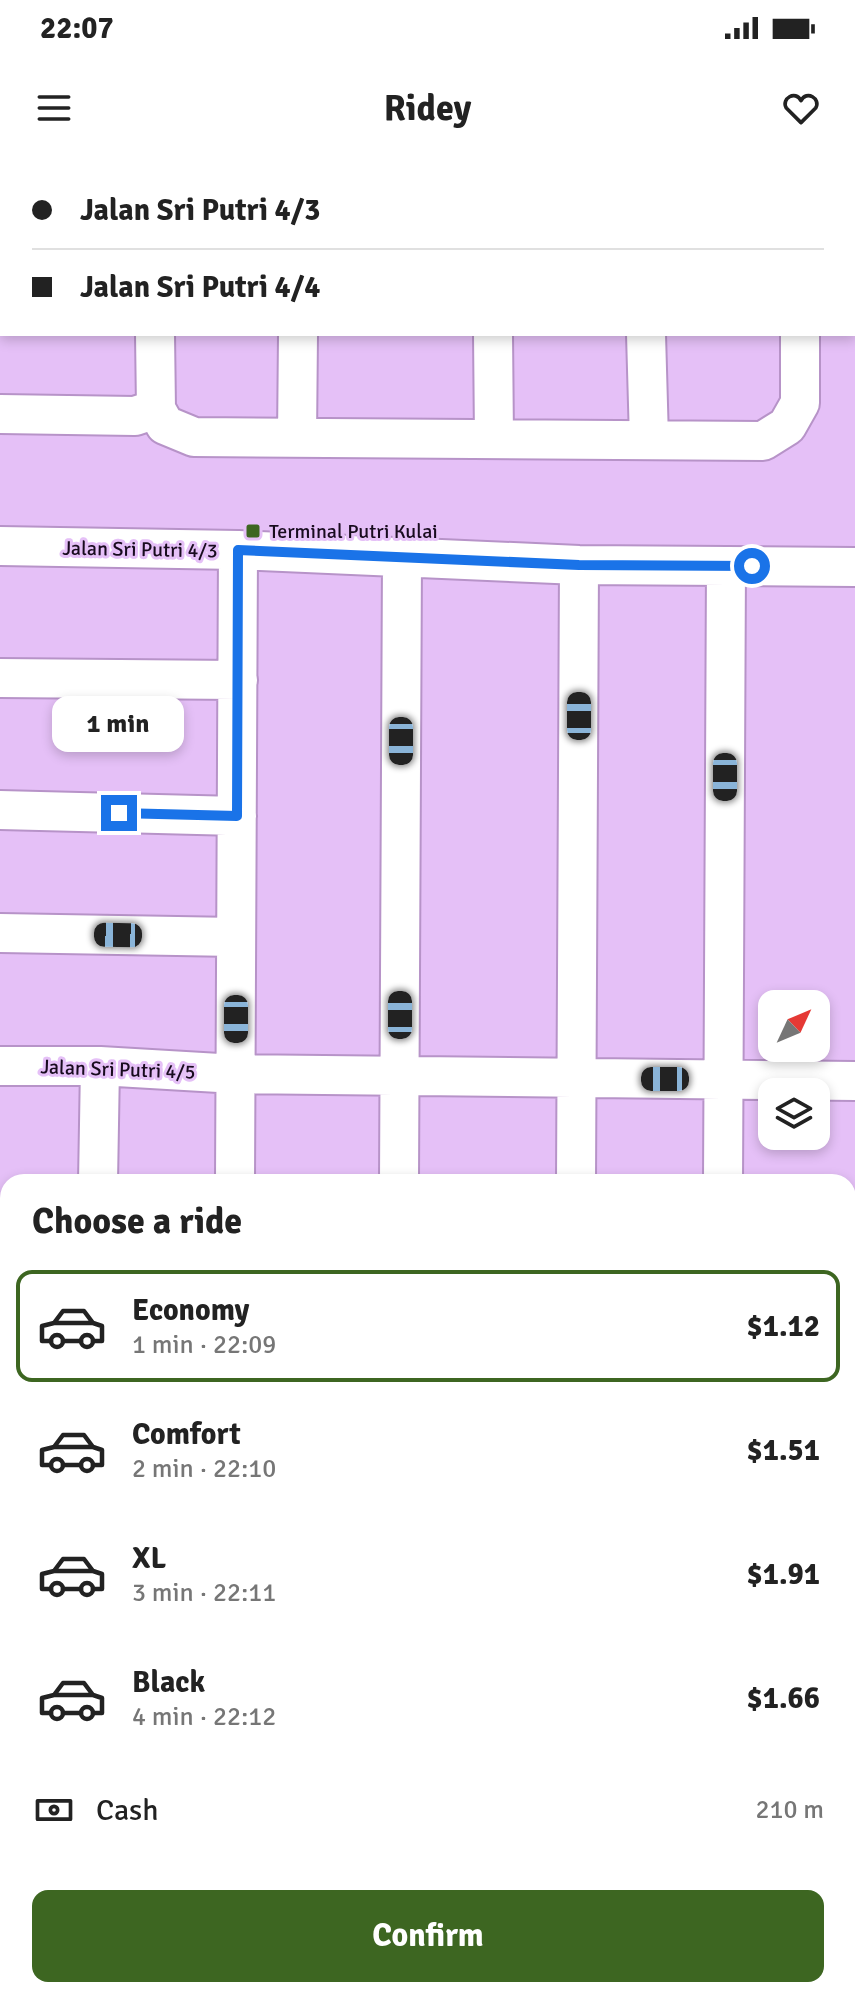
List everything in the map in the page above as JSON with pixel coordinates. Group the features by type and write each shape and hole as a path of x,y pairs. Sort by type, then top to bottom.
{"street":[{"path":"155,336 156,409 165,425 194,437 763,441 787,426 800,403 800,336"},
{"path":"297,438 298,336"},
{"path":"493,336 494,439"},
{"path":"646,336 649,440"},
{"path":"0,414 135,416 156,409"},
{"name":"Jalan Sri Putri 4/3","path":"0,546 238,550 579,565 855,567"},
{"path":"235,1174 238,550"},
{"path":"399,1174 402,559"},
{"path":"576,1174 579,565"},
{"path":"723,1174 726,566"},
{"path":"0,678 238,680"},
{"path":"0,810 237,816"},
{"path":"0,933 236,937"},
{"name":"Jalan Sri Putri 4/5","path":"0,1066 100,1066 236,1074 855,1081"},
{"path":"98,1174 100,1066"}],"place":[{"name":"Terminal Putri Kulai","path":"253,531"}],"route":[{"path":"119,813 237,816 238,550 579,565 752,566"}]}
